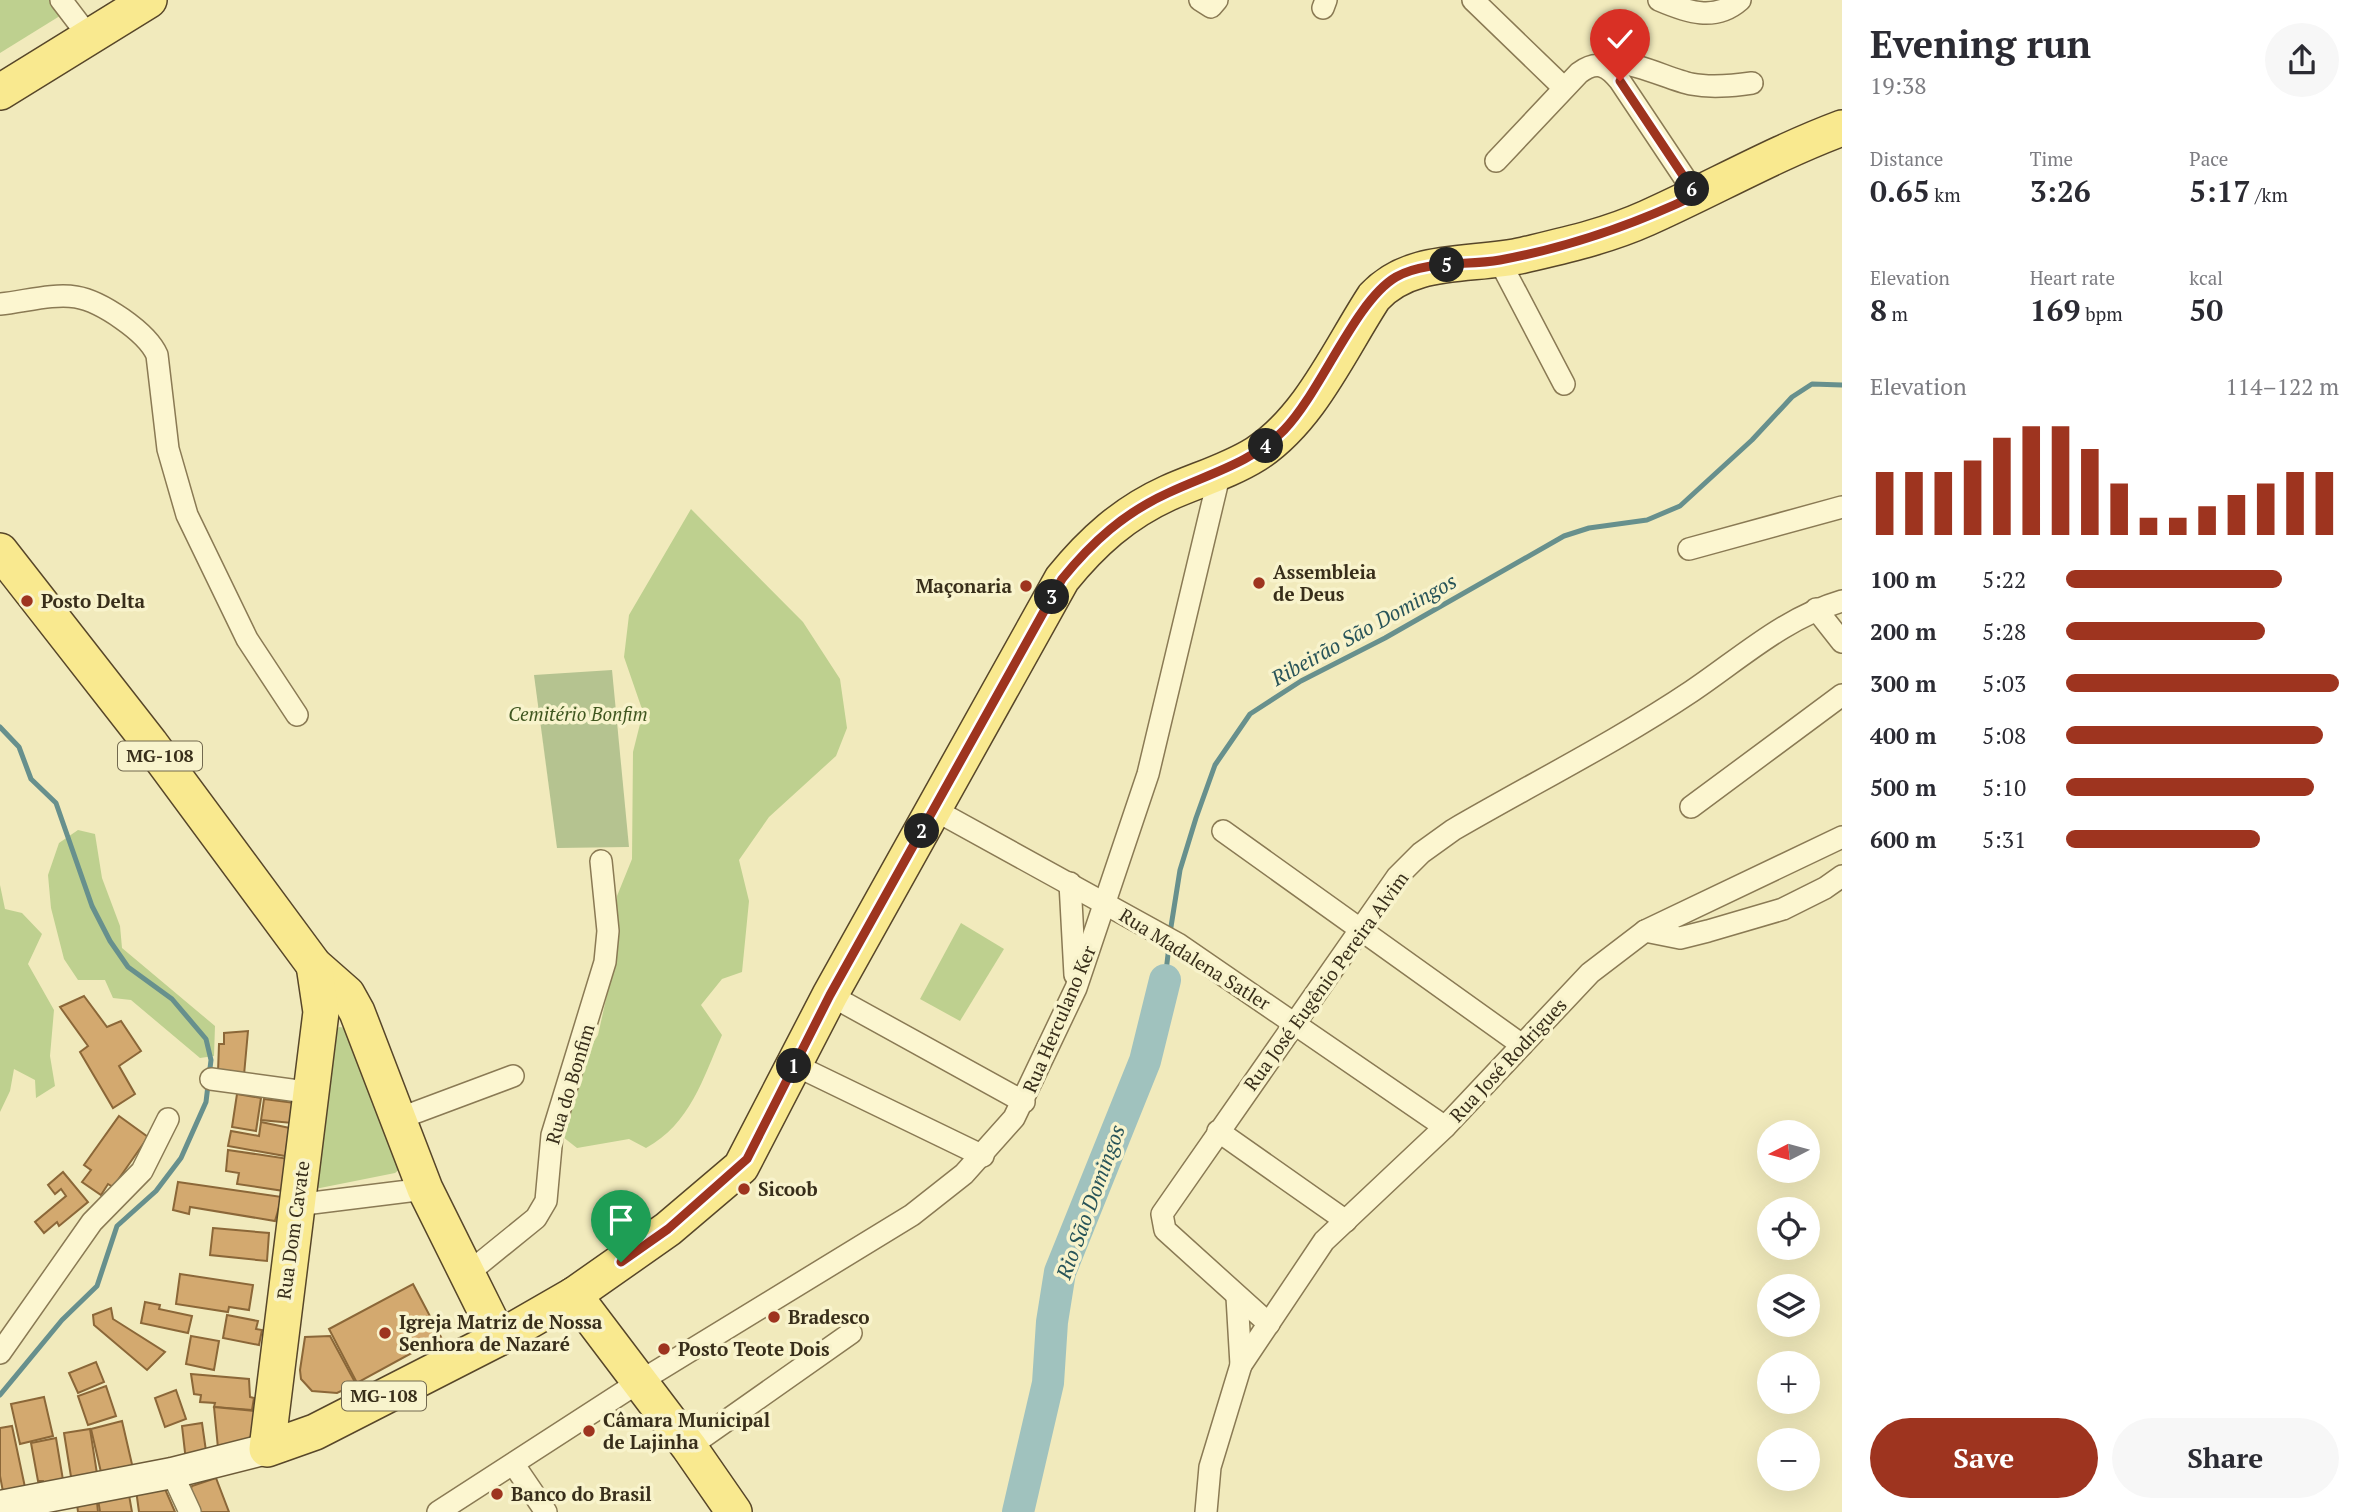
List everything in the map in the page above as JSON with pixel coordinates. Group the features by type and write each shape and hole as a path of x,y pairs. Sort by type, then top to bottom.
{"main road":[{"path":"0,92 149,0"},
{"path":"734,1512 689,1447 574,1295 668,1229 741,1167 830,995 1062,579 1086,550 1138,509 1256,453 1283,431 1303,407 1374,297 1397,276 1429,267 1499,260 1593,239 1842,128"},
{"name":"MG-108","path":"0,551 142,733 314,965 398,1119 425,1189 499,1338"},
{"name":"Rua Dom Cavate","path":"267,1449 296,1205 313,1093 334,1003"},
{"name":"MG-108","path":"267,1449 315,1432 499,1338 574,1295"},
{"path":"0,1506 172,1474 267,1449"}],"street":[{"path":"61,0 90,38"},
{"path":"1200,0 1212,7 1217,0"},
{"path":"1473,0 1564,88"},
{"path":"1659,0 1692,13 1710,14 1727,10 1740,0"},
{"path":"1611,69 1615,64 1625,63 1670,79 1707,87 1752,83"},
{"path":"1496,161 1587,67 1604,65 1611,69 1696,195"},
{"path":"1499,260 1564,384"},
{"path":"0,304 76,297 124,321 144,334 152,344 157,355 170,459 187,514 247,639 297,715"},
{"name":"Rua Herculano Ker","path":"439,1512 639,1382 912,1215 941,1194 983,1156 1024,1102 1076,988 1147,774 1220,472"},
{"path":"1689,550 1842,508"},
{"name":"Rua José Eugênio Pereira Alvim","path":"1269,1324 1165,1230 1162,1222 1165,1206 1296,1022 1359,927 1397,877 1444,836 1672,703 1784,626 1816,609 1842,601"},
{"path":"1816,609 1842,642"},
{"path":"1691,807 1842,695"},
{"name":"Rua Madalena Satler","path":"935,810 1178,944 1296,1022 1445,1127"},
{"path":"1223,831 1522,1045"},
{"name":"Rua José Rodrigues","path":"1206,1512 1210,1467 1241,1365 1325,1241 1445,1127 1590,973 1645,931 1842,837"},
{"name":"Rua do Bonfim","path":"467,1274 536,1218 546,1201 552,1135 605,962 608,931 601,861"},
{"path":"1645,931 1668,938 1701,933 1783,909 1825,888 1842,876"},
{"path":"1070,883 1076,988"},
{"path":"830,995 1024,1102"},
{"path":"795,1065 983,1156"},
{"path":"398,1119 513,1076"},
{"path":"211,1079 313,1093"},
{"path":"0,1353 92,1222 142,1171 168,1119"},
{"path":"1218,1131 1346,1221"},
{"path":"296,1205 425,1189"},
{"name":"Rua José Rodrigues","path":"1237,1297 1241,1365"},
{"path":"689,1447 851,1333"},
{"path":"514,1465 546,1512"},
{"path":"172,1474 190,1512"}],"green space":[{"path":"0,0 55,0 63,14 0,53"},
{"path":"691,509 803,622 840,679 847,728 836,756 769,817 739,860 749,901 742,972 722,979 701,1005 722,1035 701,1084 684,1113 661,1138 646,1148 629,1139 577,1148 563,1137 584,1057 598,1035 617,950 617,896 632,859 633,752 643,712 624,657 629,615"},
{"name":"Cemitério Bonfim","path":"612,670 629,847 557,848 534,675"},
{"path":"78,830 95,834 102,878 120,926 122,948 215,1026 214,1056 200,1058 131,1000 113,998 105,980 78,980 64,959 51,908 48,875 59,843"},
{"path":"0,885 5,909 22,913 42,934 28,964 54,1010 50,1056 55,1086 36,1098 35,1080 14,1069 10,1091 0,1112"},
{"path":"961,923 1004,949 960,1021 920,999"},
{"path":"339,1027 347,1028 400,1169 395,1173 320,1188 314,1187 333,1033"}],"building":[{"path":"84,996 107,1027 121,1021 141,1051 119,1066 135,1094 113,1108 80,1052 88,1046 60,1007"},
{"path":"248,1031 244,1075 218,1072 219,1044 224,1044 224,1033"},
{"path":"237,1094 261,1098 256,1131 232,1127"},
{"path":"264,1099 295,1103 292,1123 261,1120"},
{"path":"119,1116 148,1137 113,1187 108,1184 101,1195 82,1182 91,1170 84,1165"},
{"path":"261,1122 290,1128 285,1156 228,1146 231,1131 259,1136"},
{"path":"228,1150 289,1159 284,1191 237,1184 239,1173 226,1171"},
{"path":"63,1172 88,1202 59,1226 57,1222 44,1233 35,1222 66,1196 61,1189 55,1194 48,1185"},
{"path":"178,1182 282,1197 275,1221 190,1207 189,1214 173,1210"},
{"path":"213,1228 269,1233 267,1261 210,1255"},
{"path":"180,1274 253,1285 249,1310 229,1307 228,1312 176,1304"},
{"name":"Igreja Matriz de Nossa Senhora de Nazaré","path":"413,1284 441,1337 357,1383 329,1329"},
{"path":"145,1302 160,1305 159,1309 192,1316 188,1333 141,1323"},
{"path":"111,1308 113,1319 165,1352 147,1370 94,1325 93,1315"},
{"path":"227,1315 258,1321 256,1329 262,1330 259,1345 223,1338"},
{"path":"191,1336 219,1341 214,1370 186,1364"},
{"path":"330,1336 356,1384 337,1393 312,1391 301,1379 305,1337"},
{"path":"96,1362 104,1382 78,1393 69,1373"},
{"path":"191,1374 249,1379 250,1397 254,1398 252,1410 214,1407 215,1403 200,1402 201,1395 194,1394"},
{"path":"106,1386 116,1416 88,1425 78,1396"},
{"path":"176,1390 186,1419 165,1427 155,1398"},
{"path":"44,1397 53,1436 20,1444 11,1404"},
{"path":"214,1407 255,1411 251,1438 218,1448"},
{"path":"122,1421 134,1473 103,1481 91,1429"},
{"path":"202,1423 207,1458 186,1461 182,1426"},
{"path":"12,1426 26,1492 4,1497 0,1476 0,1428"},
{"path":"90,1429 98,1480 72,1483 64,1433"},
{"path":"56,1438 63,1480 44,1484 43,1481 38,1481 31,1443"},
{"path":"216,1478 229,1512 199,1512 190,1491 192,1486"},
{"path":"165,1489 175,1512 139,1512 136,1490"},
{"path":"129,1495 132,1512 100,1512 98,1499"},
{"path":"97,1502 98,1512 78,1512 77,1504"}],"waterway":[{"name":"Ribeirão São Domingos","path":"1170,933 1180,870 1215,765 1250,714 1301,681 1385,638 1564,536 1589,528 1647,520 1680,506 1752,440 1792,397 1812,384 1842,385"},
{"path":"0,727 19,747 31,779 56,803 92,906 110,941 128,967 172,999 206,1039 211,1060 206,1102 181,1158 156,1191 117,1226 97,1286 62,1320 0,1395"},
{"name":"Ribeirão São Domingos","path":"1165,980 1169,946"},
{"name":"Rio São Domingos","path":"1018,1512 1048,1383 1052,1322 1060,1272 1145,1061 1165,980"}],"place":[{"name":"Assembleia de Deus","path":"1259,583"},
{"name":"Maçonaria","path":"1026,586"},
{"name":"Posto Delta","path":"27,601"},
{"name":"Sicoob","path":"744,1189"},
{"name":"Bradesco","path":"774,1317"},
{"name":"Igreja Matriz de Nossa Senhora de Nazaré","path":"385,1333"},
{"name":"Posto Teote Dois","path":"664,1349"},
{"name":"Câmara Municipal de Lajinha","path":"589,1431"},
{"name":"Banco do Brasil","path":"497,1494"}],"route":[{"path":"621,1262 668,1229 747,1159 830,995 1062,579 1086,550 1114,525 1138,509 1256,453 1283,431 1320,383 1374,297 1397,276 1429,267 1499,260 1593,239 1696,195 1620,81"}]}
